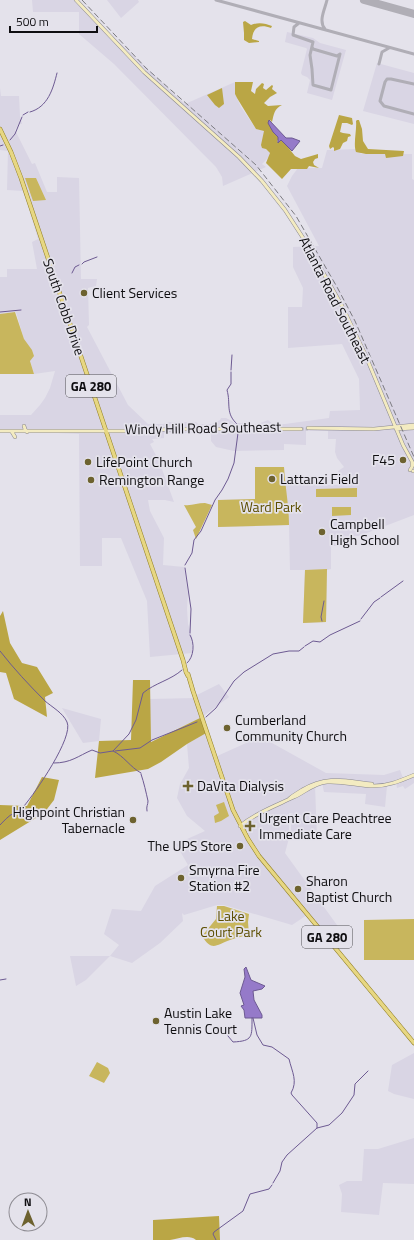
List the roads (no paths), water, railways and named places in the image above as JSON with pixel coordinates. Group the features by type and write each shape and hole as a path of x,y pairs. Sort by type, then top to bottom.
{"main road":[{"name":"Atlanta Road Southeast","path":"76,0 139,68 232,150 276,198 304,238 339,300 368,361 392,419 413,464"},
{"name":"South Cobb Drive","path":"0,129 18,168 185,668 187,669 204,725 240,826 259,856 414,1043"},
{"path":"18,168 19,160"},
{"path":"389,428 392,424 392,419"},
{"path":"24,426 27,432"},
{"path":"308,428 374,430 414,427"},
{"path":"396,428 402,429 414,427"},
{"name":"Windy Hill Road Southeast","path":"0,431 27,432 180,428 301,428"},
{"path":"400,435 402,429"},
{"path":"12,432 15,437"},
{"path":"412,471 413,464"},
{"path":"204,725 210,729"},
{"path":"240,826 261,811 289,799 320,781 334,780 378,784 396,781 414,774"}],"waterway":[{"path":"30,112 36,110 49,97 57,73"},
{"path":"23,115 28,112"},
{"path":"10,140 15,134 22,117"},
{"path":"82,264 97,257"},
{"path":"72,273 75,267 79,265"},
{"path":"0,312 21,310"},
{"path":"231,370 232,355"},
{"path":"231,372 231,384 227,390 229,408 231,416 237,424"},
{"path":"185,565 192,553 194,540 201,531 215,500 228,479 234,463 238,433"},
{"path":"185,568 191,609 190,633"},
{"path":"381,597 403,581"},
{"path":"361,619 374,602 380,598"},
{"path":"322,621 321,617 324,601"},
{"path":"305,646 313,641 320,642 330,635 360,621"},
{"path":"187,663 193,650 193,642 190,635"},
{"path":"206,717 216,708 234,681 244,672 273,654 299,651 304,647"},
{"path":"0,651 33,689 63,716 67,722 68,729 65,740 59,752 36,790 23,807 0,825"},
{"path":"113,751 129,734 136,720 143,693 182,670"},
{"path":"115,751 140,748 152,740 197,722"},
{"path":"54,763 70,760 92,750 100,753 113,751 141,773"},
{"path":"141,774 148,801 147,811"},
{"path":"0,980 6,979"},
{"path":"224,1028 233,1042 248,1039 252,1030 252,1018"},
{"path":"253,1018 257,1035 263,1045 272,1047 289,1059 294,1080 291,1093 317,1123 317,1128"},
{"path":"273,1183 280,1171 282,1162 287,1155 317,1128 329,1125 342,1113 354,1095 355,1084 368,1071"},
{"path":"216,1240 213,1234 214,1232 243,1211 250,1194 269,1189 272,1185"}],"tunnel":[{"path":"301,429 308,429"}],"railway":[{"path":"82,0 146,68 256,165 296,216 355,321 414,457"}],"place":[{"name":"Client Services","path":"84,293"},
{"name":"F45","path":"403,460"},
{"name":"LifePoint Church","path":"88,462"},
{"name":"Lattanzi Field","path":"272,479"},
{"name":"Remington Range","path":"91,480"},
{"name":"Campbell High School","path":"322,532"},
{"name":"Cumberland Community Church","path":"227,728"},
{"name":"DaVita Dialysis","path":"188,786"},
{"name":"Highpoint Christian Tabernacle","path":"133,820"},
{"name":"Urgent Care Peachtree Immediate Care","path":"250,826"},
{"name":"The UPS Store","path":"240,846"},
{"name":"Smyrna Fire Station #2","path":"181,878"},
{"name":"Sharon Baptist Church","path":"298,889"},
{"name":"Austin Lake Tennis Court","path":"156,1021"}],"park label":[{"name":"Ward Park","path":"271,507"},
{"name":"Lake Court Park","path":"231,924"}]}
